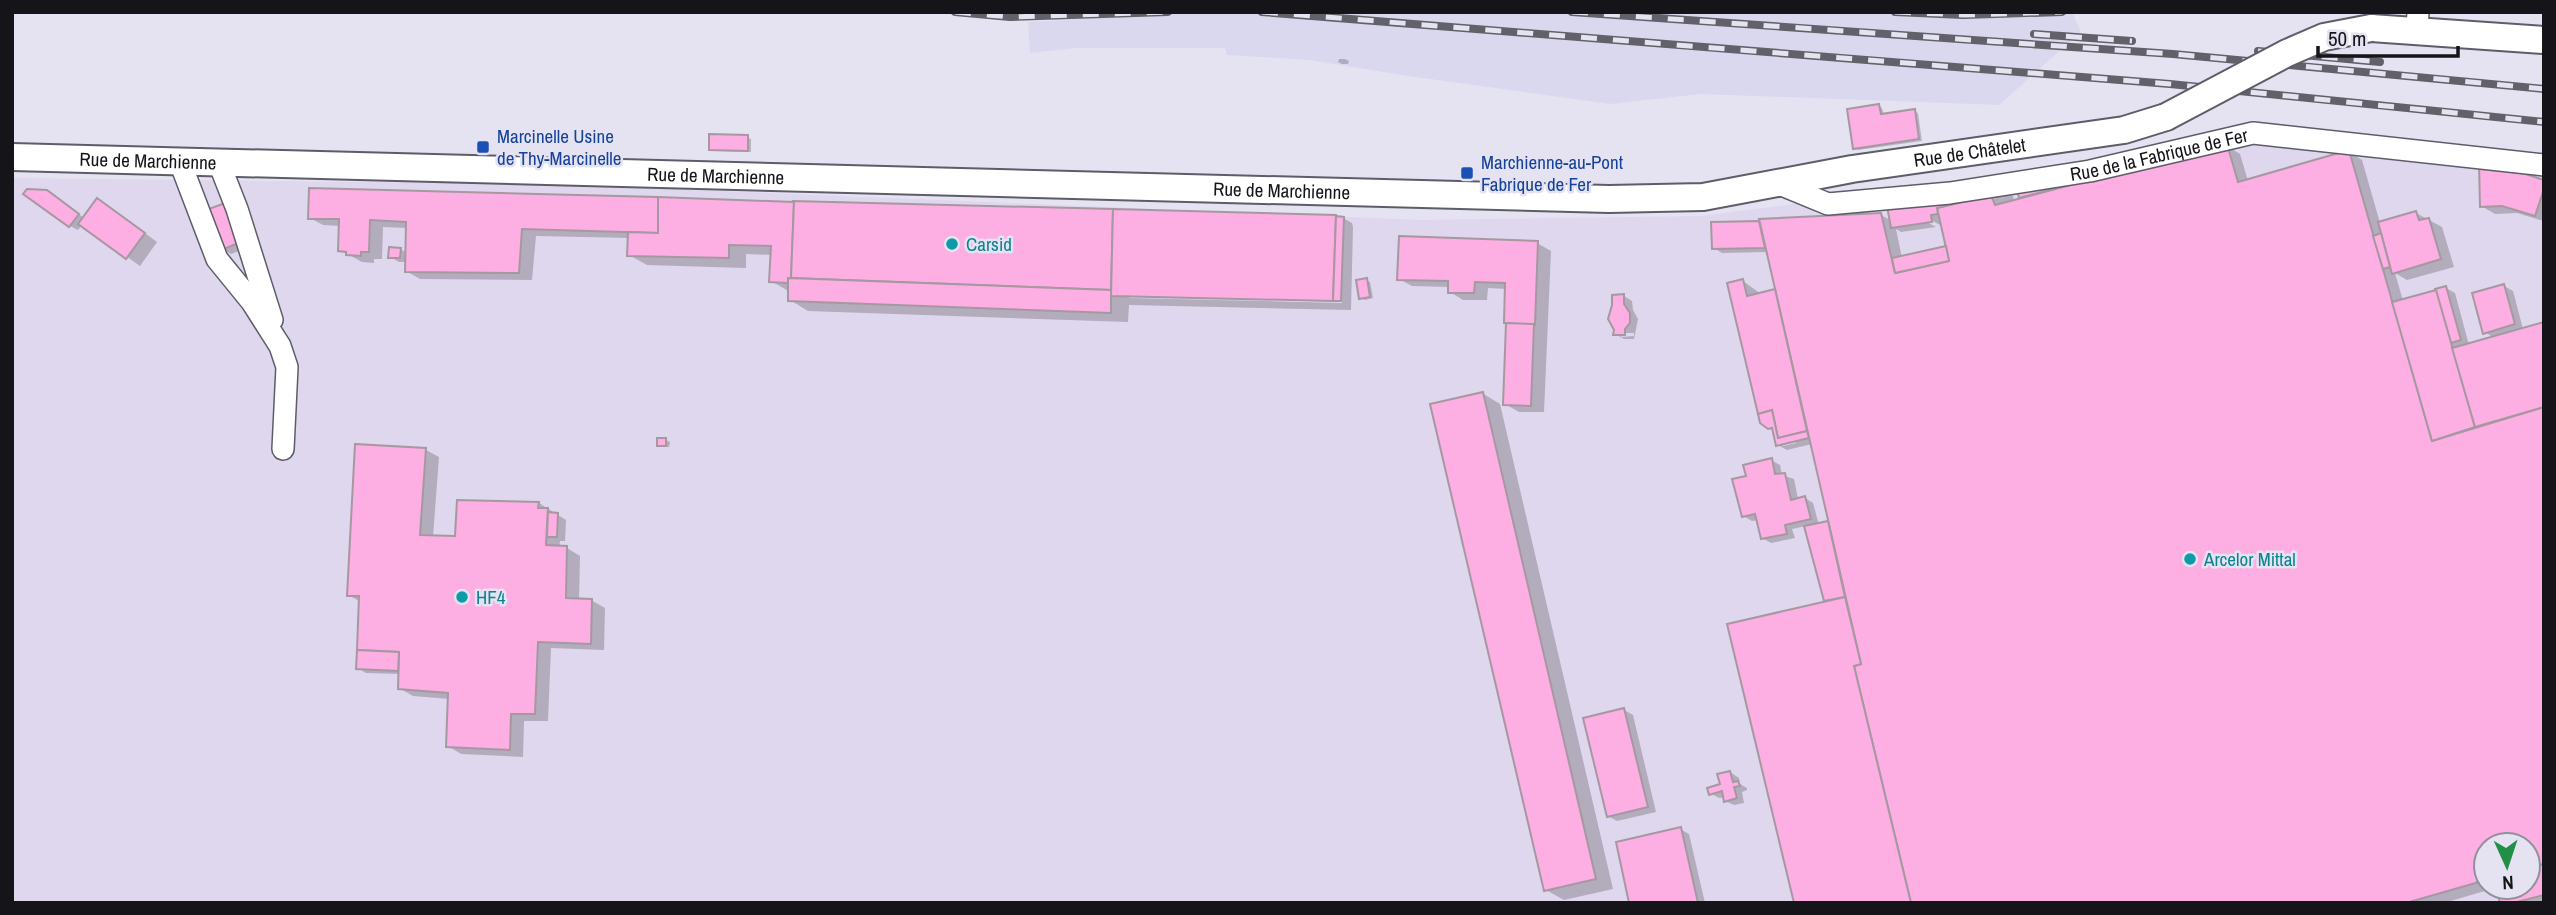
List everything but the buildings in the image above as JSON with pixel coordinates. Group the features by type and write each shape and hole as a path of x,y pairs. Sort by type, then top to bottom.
{"main road":[{"name":"Rue de Châtelet","path":"1375,193 1609,199 1703,197 1852,169 2124,130 2166,117 2299,47 2373,20 2418,22 2541,40"},
{"name":"Rue de Marchienne","path":"12,157 1375,193"}],"street":[{"name":"Rue de la Fabrique de Fer","path":"1776,183 1828,204 1950,193 2090,171 2253,133 2544,165"},
{"path":"180,162 217,259 252,302 280,346"},
{"path":"219,163 237,209 287,367 283,449"}],"shaded area":[{"path":"1012,12 2072,12 2081,32 1999,105 1701,94 1610,104 1309,60 1227,55 1225,48 1077,48 1030,53 1028,22 1089,19"},
{"path":"2216,139 2544,174 2544,903 12,903 12,178 549,184 1422,220 1701,216 1971,181"}],"railway":[{"path":"955,12 1010,17 1168,12"},
{"path":"1262,12 2170,84 2544,122"},
{"path":"1572,12 2173,54 2544,89"},
{"path":"1895,12 1963,15 2062,12"},
{"path":"2034,34 2132,41"},
{"path":"2258,51 2380,62"}],"place":[{"name":"Marcinelle Usine de Thy-Marcinelle","path":"483,147"},
{"name":"Marchienne-au-Pont Fabrique de Fer","path":"1467,173"},
{"name":"Carsid","path":"952,244"},
{"name":"Arcelor Mittal","path":"2190,559"},
{"name":"HF4","path":"462,597"}]}
